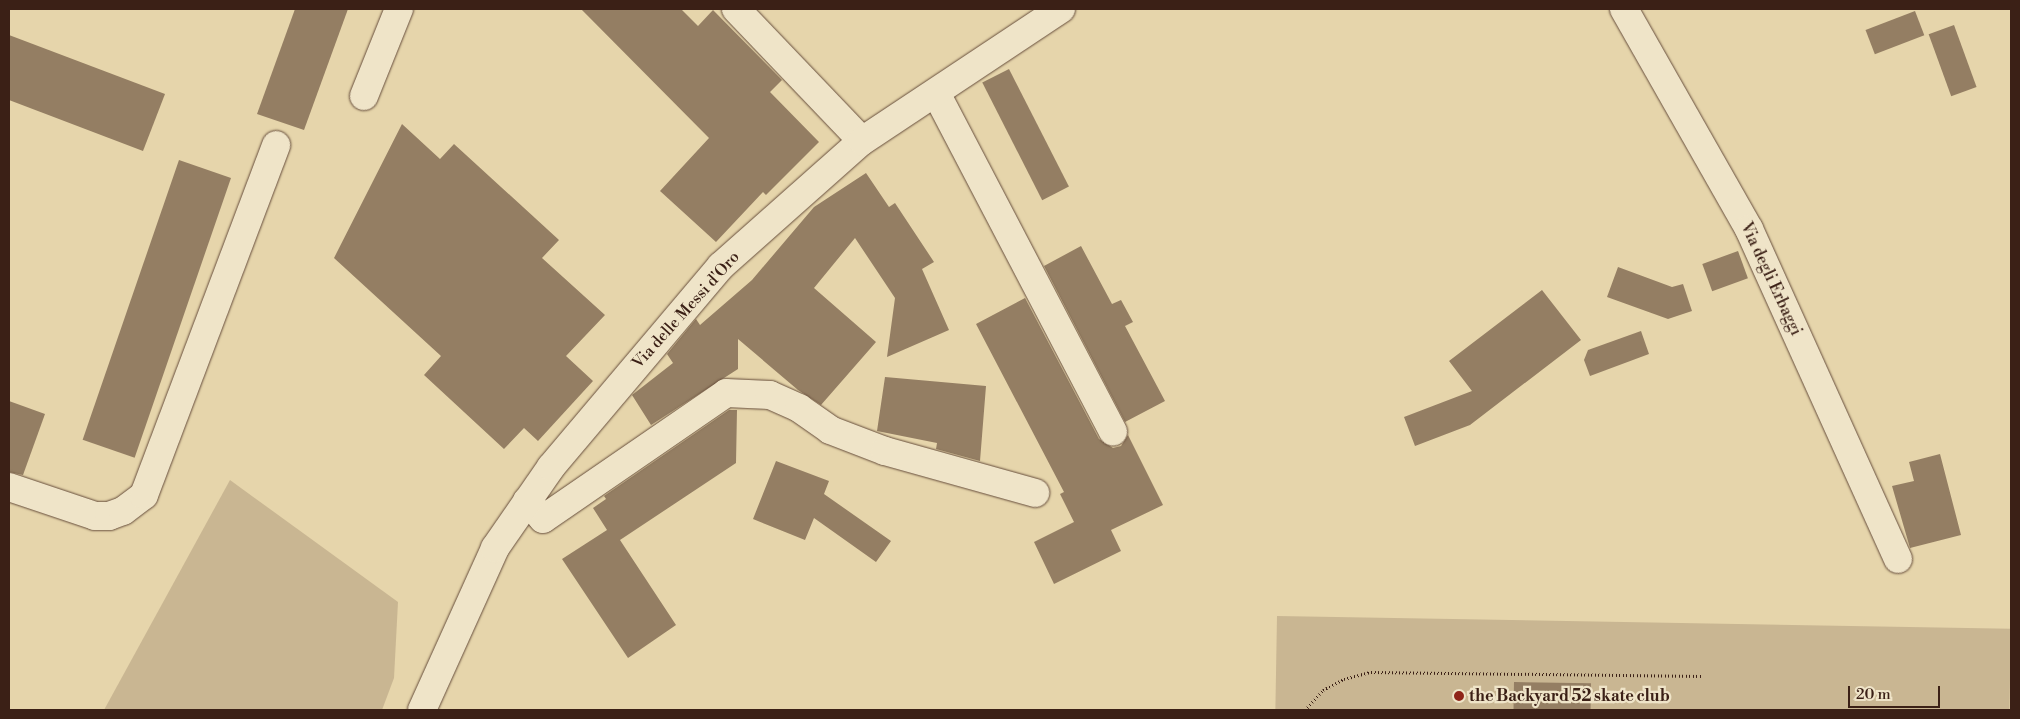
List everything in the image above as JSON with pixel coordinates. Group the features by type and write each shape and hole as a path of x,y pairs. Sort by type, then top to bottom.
{"street":[{"path":"364,96 399,9"},
{"path":"736,9 862,141"},
{"name":"Via delle Messi d'Oro","path":"422,710 495,548 551,468 721,266 862,141 1061,9"},
{"name":"Via degli Erbaggi","path":"1624,9 1748,229 1898,559"},
{"path":"936,93 1113,432"},
{"path":"9,487 95,516 109,516 123,511 144,495 276,145"},
{"path":"528,501 543,519 726,393 770,395 799,408 830,430 885,452 1036,493"}],"path":[{"path":"1305,710 1323,690 1344,679 1371,672 1701,676"}],"shaded area":[{"path":"230,480 398,602 394,678 382,710 104,710"},
{"path":"1277,616 2011,629 2009,710 1275,710"}],"building":[{"path":"295,9 348,9 304,130 257,114"},
{"path":"581,9 681,9 698,26 713,10 782,80 770,92 819,142 766,195 763,192 716,242 660,191 709,138"},
{"path":"1915,11 1924,35 1875,54 1866,30"},
{"path":"1954,25 1977,87 1951,96 1929,34"},
{"path":"9,35 165,94 143,151 9,100"},
{"path":"1009,69 1069,187 1042,200 982,83"},
{"path":"402,124 440,159 454,144 559,240 542,258 605,315 566,356 593,381 538,441 524,428 504,449 424,375 441,356 334,258"},
{"path":"179,160 231,178 135,458 83,440"},
{"path":"866,173 889,207 895,203 934,262 922,269 949,330 887,357 895,298 855,238 814,288 876,342 821,405 798,390 738,339 738,369 651,425 632,395 673,363 667,354 696,319 700,325 752,280 814,207"},
{"path":"1081,246 1112,304 1121,300 1133,322 1125,326 1165,401 1125,422 1044,266"},
{"path":"1738,251 1748,278 1712,291 1702,264"},
{"path":"1618,267 1672,287 1683,284 1692,311 1668,319 1607,297"},
{"path":"1542,290 1581,340 1470,425 1415,446 1404,417 1472,391 1449,361"},
{"path":"1025,298 1099,439 1113,448 1121,446 1128,435 1163,505 1111,530 1121,551 1054,584 1034,542 1074,522 1060,494 1064,492 976,324"},
{"path":"1641,331 1649,354 1590,376 1584,360 1588,350"},
{"path":"885,377 986,386 980,461 936,449 937,443 877,431"},
{"path":"9,401 45,414 23,475 9,472"},
{"path":"729,410 737,410 736,463 620,540 676,625 628,658 562,559 607,530 593,508 606,499 604,496"},
{"path":"1940,454 1961,535 1910,548 1892,486 1914,481 1909,462"},
{"path":"776,461 829,481 824,494 891,541 876,562 814,518 805,540 753,519"},
{"path":"1514,682 1591,683 1591,710 1514,710"}],"place":[{"name":"the Backyard 52 skate club","path":"1459,696"}]}
